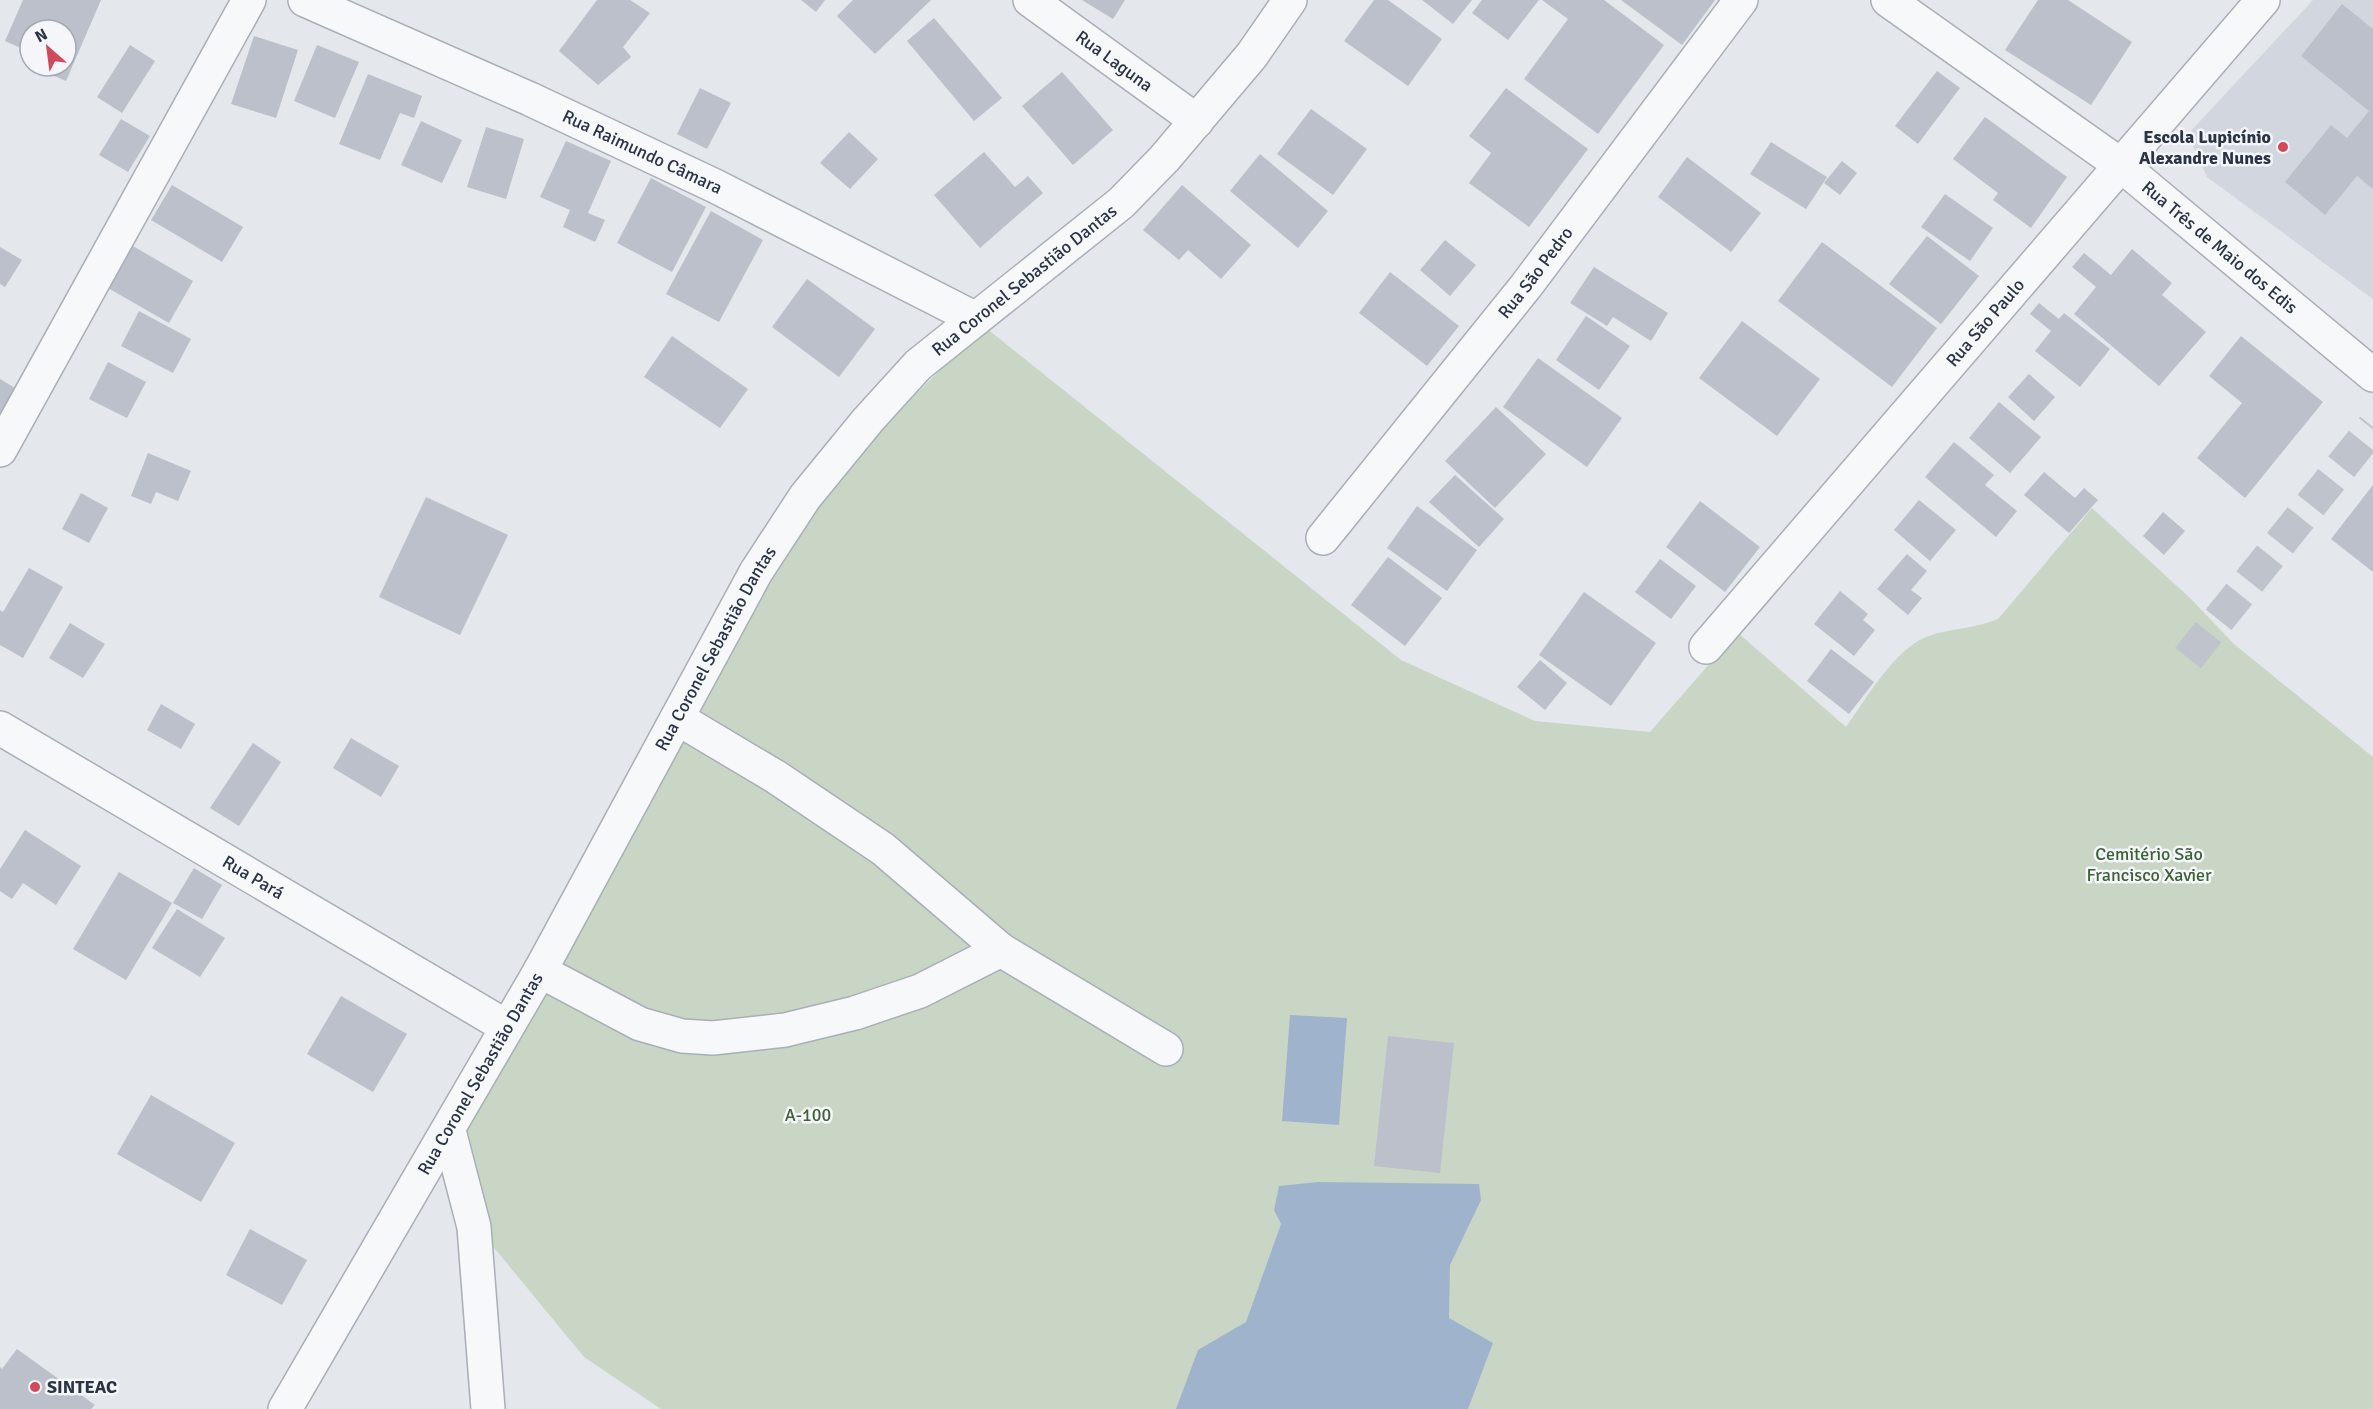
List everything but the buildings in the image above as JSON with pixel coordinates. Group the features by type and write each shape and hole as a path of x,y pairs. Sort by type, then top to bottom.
{"street":[{"path":"0,450 249,0"},
{"name":"Rua Raimundo Câmara","path":"304,0 530,99 715,186 974,318"},
{"name":"Rua Laguna","path":"1030,0 1197,121"},
{"name":"Rua Coronel Sebastião Dantas","path":"285,1409 449,1131 540,971 756,572 805,497 868,420 918,365 974,318 1121,203 1197,121 1252,55 1290,0"},
{"name":"Rua São Pedro","path":"1323,538 1526,286 1741,0"},
{"name":"Rua Três de Maio dos Edis","path":"1888,0 2122,166 2373,375"},
{"name":"Rua São Paulo","path":"1706,646 2263,0"},
{"path":"677,718 776,777 883,849 1001,950 1166,1049"},
{"name":"Rua Pará","path":"0,728 507,1027"},
{"path":"540,971 640,1024 682,1036 713,1038 785,1030 855,1013 920,991 1001,950"},
{"path":"449,1131 474,1227 488,1409"}],"shaded area":[{"name":"Escola Lupicínio Alexandre Nunes","path":"2313,0 2373,0 2373,299 2207,177 2188,134"}],"green space":[{"path":"986,328 1401,660 1535,721 1650,732 1737,632 1846,727 1882,676 1914,643 1935,634 1998,619 2092,508 2191,599 2234,644 2373,757 2373,1409 661,1409 584,1357 491,1244 462,1132 755,608 802,530 843,475 888,423"}],"water":[{"path":"1290,1015 1347,1018 1339,1125 1282,1121"},
{"path":"1318,1182 1479,1184 1481,1200 1450,1265 1449,1318 1493,1343 1468,1409 1176,1409 1198,1350 1246,1322 1281,1224 1274,1210 1279,1186"}],"tunnel":[{"path":"2188,658 2373,427"}],"place":[{"name":"Escola Lupicínio Alexandre Nunes","path":"2283,147"},
{"name":"SINTEAC","path":"35,1387"}],"park label":[{"name":"Cemitério São Francisco Xavier","path":"2149,864"},
{"name":"A-100","path":"808,1115"}]}
